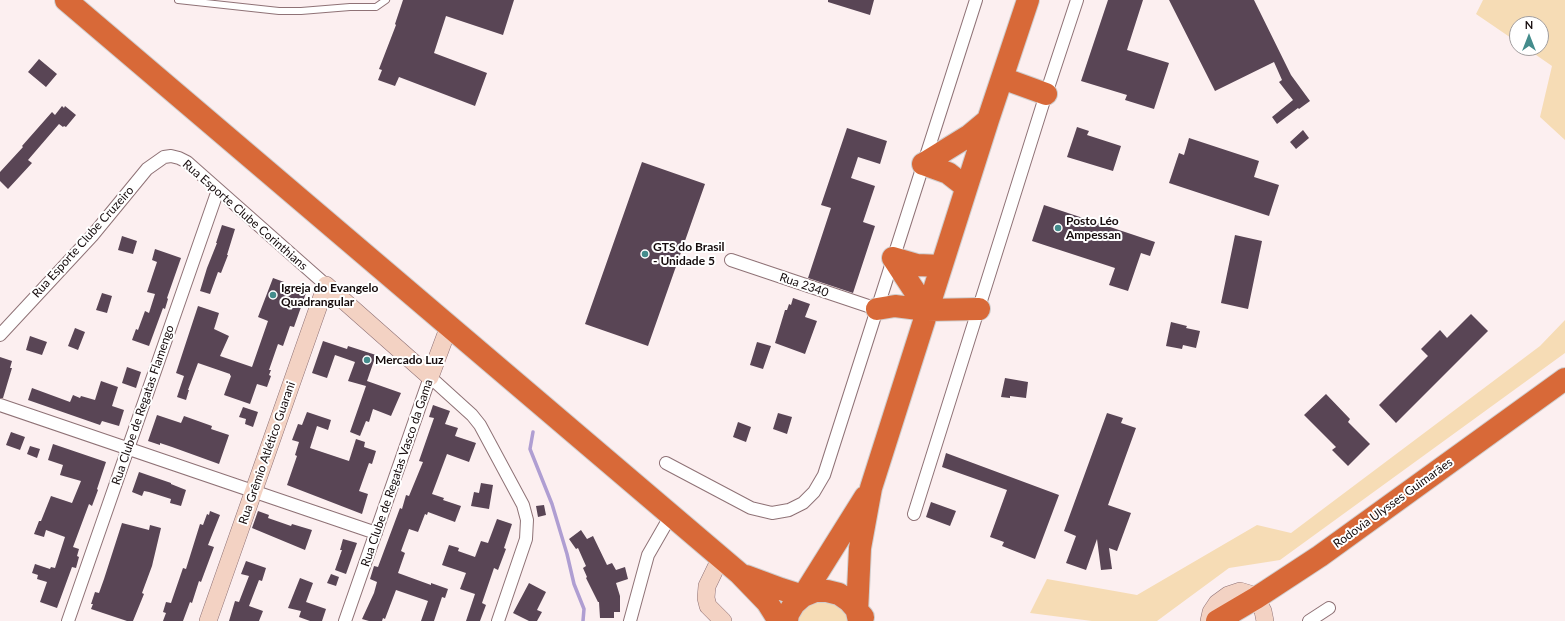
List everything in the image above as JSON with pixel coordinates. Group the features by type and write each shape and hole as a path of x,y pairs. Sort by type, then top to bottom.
{"highway":[{"path":"66,0 739,573 766,602 779,621"},
{"path":"861,618 860,548 870,488 966,187 1028,0"},
{"path":"1002,78 1046,94"},
{"path":"923,164 970,135 988,120"},
{"path":"923,164 948,173 966,187"},
{"path":"893,258 927,310"},
{"path":"893,258 917,265 941,266"},
{"path":"877,309 895,306 927,310 979,308"},
{"name":"Rodovia Ulysses Guimarães","path":"1217,621 1248,595 1281,582 1320,556 1565,379"},
{"path":"787,621 788,614 794,604 803,596 870,488"},
{"path":"739,573 803,596 815,591 827,590 839,594 849,601 861,618"}],"street":[{"path":"666,463 751,508 772,513 789,510 803,503 814,492 824,475 976,0"},
{"path":"914,514 1077,0"},
{"name":"Rua Esporte Clube Corinthians","path":"171,156 187,162 430,377 472,415 480,425 523,505 527,520 526,539 498,621"},
{"name":"Rua Esporte Clube Cruzeiro","path":"0,335 92,236 147,169 164,157 171,156"},
{"name":"Rua Clube de Regatas Flamengo","path":"68,621 218,190"},
{"name":"Rua 2340","path":"731,260 877,309"},
{"name":"Rua Grêmio Atlético Guarani","path":"208,621 326,285"},
{"name":"Rua Clube de Regatas Vasco da Gama","path":"345,621 449,326"},
{"path":"0,405 376,533"},
{"path":"630,621 648,555 671,515"},
{"path":"720,557 708,586 706,598 708,606 723,621"},
{"path":"1209,621 1211,612 1217,603 1228,595 1248,595 1263,611 1266,621"},
{"path":"1309,621 1329,608"}],"lane":[{"path":"178,0 279,12 301,12 350,7 376,7 386,0"}],"shaded area":[{"path":"1483,0 1565,0 1565,140 1540,117 1552,66 1538,56 1549,56 1549,16 1509,16 1509,37 1476,14"},
{"path":"1565,320 1565,353 1280,560 1229,568 1157,621 1092,621 1030,613 1047,579 1137,595 1257,525 1291,533 1540,346"},
{"path":"810,601 837,601 852,621 796,621 797,616"}],"building":[{"path":"403,0 514,0 503,35 446,16 434,53 487,73 475,106 399,77 395,86 378,80 382,70 379,69 396,25 395,24"},
{"path":"828,0 874,0 870,15 828,2"},
{"path":"1108,0 1143,0 1127,50 1169,63 1154,109 1125,100 1127,95 1081,81"},
{"path":"1169,0 1254,0 1291,75 1310,101 1277,124 1272,117 1293,100 1279,82 1282,80 1274,62 1215,91"},
{"path":"39,59 57,74 46,87 28,72"},
{"path":"62,106 64,108 65,106 76,115 66,127 59,124 28,160 32,163 8,189 0,181 0,172 52,112 55,115"},
{"path":"1077,127 1089,131 1087,135 1121,146 1113,171 1067,157"},
{"path":"847,128 887,141 880,164 858,157 851,178 875,186 863,222 875,226 853,293 808,278 831,208 821,205"},
{"path":"1303,130 1309,138 1296,149 1290,142"},
{"path":"1189,138 1259,161 1254,177 1279,185 1269,216 1169,183 1179,153 1184,155"},
{"name":"GTS do Brasil - Unidade 5","path":"642,162 705,184 648,346 585,324"},
{"path":"1044,205 1155,242 1150,256 1141,253 1128,291 1109,285 1115,268 1032,241"},
{"path":"222,225 235,229 228,255 221,273 218,272 210,294 200,291"},
{"path":"1235,235 1262,241 1248,309 1221,303"},
{"path":"122,236 137,241 133,254 118,250"},
{"path":"155,249 181,258 167,298 165,309 163,308 149,346 132,340 136,329 138,330 145,311 149,313 155,294 147,292 157,262 152,260"},
{"path":"273,278 284,282 283,285 306,293 294,327 290,326 283,346 278,344 269,370 271,370 269,375 271,376 267,387 257,384 250,404 224,395 231,376 230,374 198,363 186,400 177,397 184,376 176,373 198,306 219,313 214,329 229,336 220,356 252,367 268,321 258,317"},
{"path":"102,293 112,296 107,313 96,310"},
{"path":"793,298 810,304 805,317 817,321 805,354 775,343 785,310 787,310 789,304 791,305"},
{"path":"1471,314 1488,331 1396,423 1379,405 1428,356 1421,349 1440,330 1447,338"},
{"path":"1171,322 1187,326 1186,328 1200,331 1196,348 1183,345 1182,349 1166,346"},
{"path":"75,328 85,332 78,350 68,346"},
{"path":"30,336 47,342 42,355 26,350"},
{"path":"323,341 347,349 348,346 376,355 367,381 401,393 391,416 373,409 369,422 366,421 360,436 350,432 366,386 348,381 355,362 335,355 327,378 312,373"},
{"path":"757,342 771,346 763,369 750,365"},
{"path":"0,357 12,361 10,368 12,368 3,398 0,398"},
{"path":"127,367 141,372 136,388 122,383"},
{"path":"1005,378 1028,382 1026,398 1010,396 1010,398 1001,397"},
{"path":"101,381 118,387 112,406 124,410 119,426 102,421 100,425 28,400 32,388 70,402 73,395 80,398 81,396 95,400"},
{"path":"1326,394 1350,419 1348,422 1370,444 1348,466 1332,450 1336,447 1304,415"},
{"path":"433,405 450,411 445,424 458,428 455,436 476,443 469,462 447,454 432,494 444,498 443,500 461,506 455,522 428,512 427,515 425,514 418,532 409,529 401,551 405,553 398,573 431,585 431,583 448,589 445,598 442,597 434,621 421,621 428,601 396,590 385,619 383,618 382,621 369,621 362,619 374,593 377,582 370,579 374,566 378,567 400,508 402,509 406,495 409,496 423,462 419,461 434,418 429,417"},
{"path":"243,407 258,412 253,427 245,424 246,419 239,417"},
{"path":"307,412 331,420 328,430 317,426 310,448 349,461 356,439 365,442 364,447 376,451 372,464 369,463 359,491 368,494 362,514 287,485 297,456 295,455 299,442 292,440 298,424 302,425"},
{"path":"778,413 792,417 787,434 773,429"},
{"path":"1107,413 1123,418 1121,423 1136,428 1108,505 1131,513 1117,551 1109,548 1112,569 1101,570 1097,539 1086,570 1066,563 1076,536 1064,531"},
{"path":"157,415 181,423 184,416 212,426 211,429 229,435 219,464 160,443 160,445 148,441"},
{"path":"738,422 751,427 746,442 733,437"},
{"path":"11,432 25,437 20,450 6,445"},
{"path":"53,444 106,462 92,506 89,504 73,547 79,549 77,556 79,557 76,568 72,567 57,608 40,602 47,582 37,579 38,575 32,573 35,564 50,569 51,567 55,568 65,537 46,530 44,537 34,534 51,496 72,503 81,481 60,475 63,465 48,460"},
{"path":"30,446 40,449 37,458 27,454"},
{"path":"946,453 1059,495 1035,559 1002,546 1004,542 990,537 1007,490 942,467"},
{"path":"139,472 186,490 181,506 170,503 171,499 149,492 144,491 142,496 132,492"},
{"path":"481,483 493,485 489,509 471,506 474,492 479,493"},
{"path":"931,502 956,511 950,526 926,517"},
{"path":"544,505 546,515 538,517 536,506"},
{"path":"210,511 220,515 208,545 214,547 201,582 199,581 192,603 190,602 183,621 163,621 166,613 163,612 166,602 171,603 183,568 186,569 200,524 203,525 207,514 209,515"},
{"path":"258,511 269,515 268,518 291,526 292,524 312,530 305,550 252,528"},
{"path":"497,519 512,524 504,548 506,549 498,570 494,568 482,603 486,605 480,621 466,621 475,594 460,589 466,573 442,565 449,545 459,548 458,551 475,557 481,541 488,543"},
{"path":"122,523 149,530 150,525 161,528 152,566 142,593 144,594 133,621 127,621 91,609 95,592 99,593"},
{"path":"581,530 587,539 593,536 607,565 612,563 616,570 625,567 628,579 616,583 620,596 620,612 614,612 614,618 600,618 599,602 586,578 587,577 583,568 586,566 578,548 576,549 569,539"},
{"path":"343,539 357,543 346,574 335,570 342,550 340,550"},
{"path":"246,561 266,568 262,581 259,580 249,606 263,611 259,621 229,621 235,601 239,602 249,576 241,574"},
{"path":"331,574 339,577 336,586 327,583"},
{"path":"300,578 313,583 306,602 326,609 322,621 310,621 299,617 301,611 288,608"},
{"path":"529,583 546,592 537,610 542,612 537,621 529,621 513,613"}],"waterway":[{"path":"533,432 530,449 552,504 567,554 574,584 584,609 583,621"}],"place":[{"name":"Posto Léo Ampessan","path":"1058,228"},
{"name":"GTS do Brasil - Unidade 5","path":"645,254"},
{"name":"Igreja do Evangelo Quadrangular","path":"273,295"},
{"name":"Mercado Luz","path":"367,360"}]}
